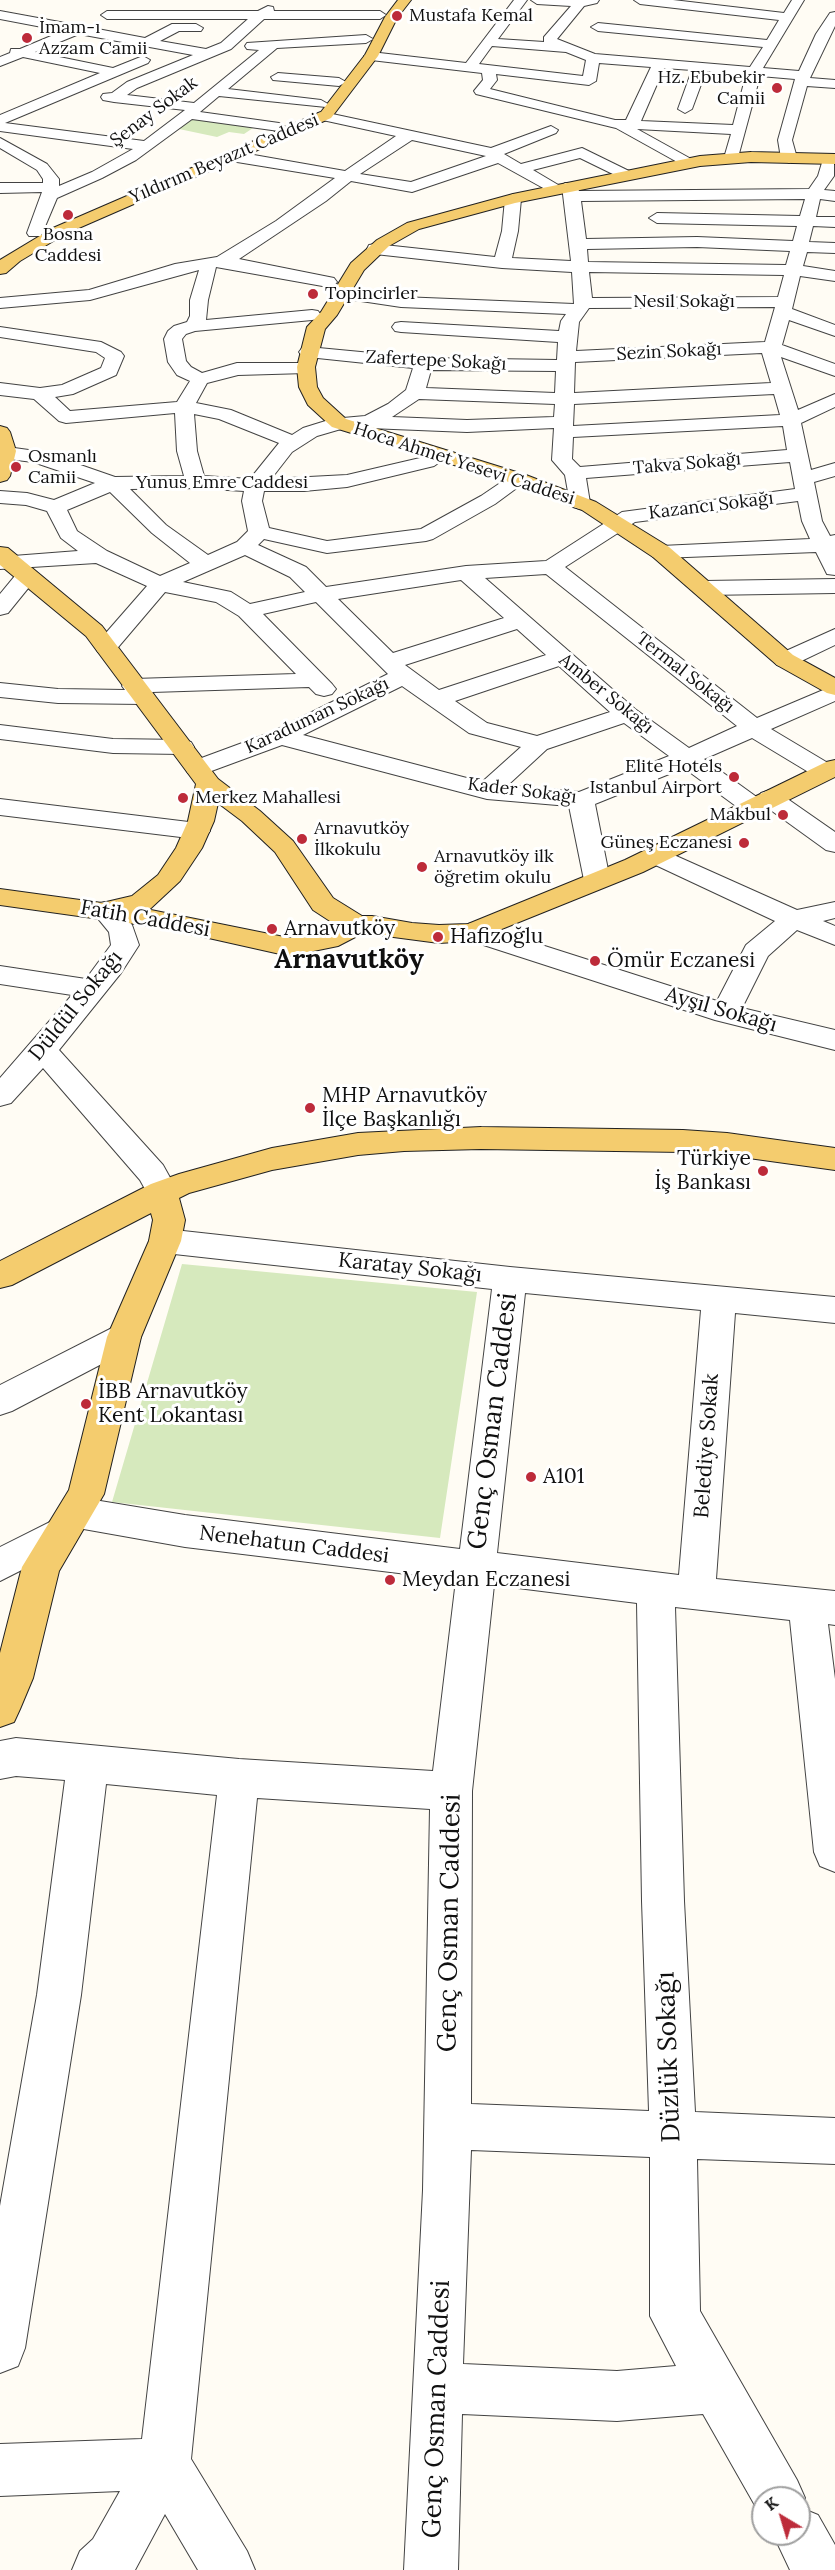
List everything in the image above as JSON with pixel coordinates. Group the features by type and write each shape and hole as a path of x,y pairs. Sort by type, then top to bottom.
{"main road":[{"path":"0,255 35,233 322,110 380,15 396,1"},
{"name":"Yıldırım Beyazıt Caddesi","path":"0,269 14,257 59,231 231,148 335,106 371,56 391,17 396,1"},
{"path":"334,287 375,249 413,226 513,199 566,190 682,164 732,158 789,158 827,174"},
{"path":"307,360 314,321 328,315 334,287 350,255 387,228 437,213 484,206"},
{"name":"Hoca Ahmet Yesevi Caddesi","path":"307,360 308,387 315,401 339,423 519,479 580,503 661,552 785,660 835,690"},
{"path":"0,475 2,445"},
{"path":"9,564 81,619 106,647 203,776 284,847 323,903 332,911 357,925 372,924 412,932 439,934 472,932 656,855 829,769"},
{"name":"Hoca Ahmet Yesevi Caddesi","path":"785,660 835,676"},
{"path":"105,910 130,907 151,896 167,881 189,848 199,826 203,776"},
{"path":"199,826 220,815 251,816"},
{"name":"Fatih Caddesi","path":"0,897 105,910 289,947 328,940 357,925"},
{"path":"0,1276 162,1192 202,1176 311,1151 404,1140 525,1138 728,1144 835,1159"},
{"path":"0,1709 14,1678 31,1600 41,1567 86,1494 124,1337 165,1241 169,1220 162,1192"}],"street":[{"path":"469,68 521,0"},
{"path":"537,0 587,1"},
{"path":"627,8 642,0 694,3 763,15 780,28"},
{"path":"763,15 769,0"},
{"path":"732,158 758,65 798,0"},
{"path":"0,62 80,29 106,13 132,2 396,1"},
{"path":"587,1 549,40 584,41 606,18 612,15"},
{"path":"71,91 113,105 131,92 226,46 244,28 279,2"},
{"path":"106,13 380,15"},
{"path":"0,15 209,54"},
{"path":"10,31 29,20"},
{"path":"789,158 784,140 826,23"},
{"path":"148,42 177,27 368,34"},
{"path":"489,42 716,37 780,28"},
{"path":"226,46 303,44 368,34"},
{"path":"680,49 709,52 716,37"},
{"path":"107,46 126,38"},
{"path":"583,106 592,58 584,41"},
{"path":"244,95 303,44"},
{"name":"Şenay Sokak","path":"49,190 115,166 147,146 273,45"},
{"path":"0,120 172,47"},
{"path":"0,49 114,72"},
{"path":"69,63 88,55"},
{"path":"371,56 589,81"},
{"path":"738,56 758,65"},
{"path":"592,58 700,68 758,65 812,66 835,84"},
{"path":"632,124 646,105 659,63"},
{"path":"685,108 700,68"},
{"path":"489,71 490,80 481,92 583,106 682,164 680,189 693,217 697,242 711,286"},
{"path":"262,79 339,82"},
{"path":"131,92 244,95 322,110 410,135 495,155 519,169 566,190 680,189 827,174"},
{"path":"131,92 191,111 279,127"},
{"path":"726,112 743,114"},
{"path":"74,135 93,123"},
{"path":"149,124 191,135"},
{"path":"615,124 738,130"},
{"path":"0,127 147,146"},
{"path":"231,148 346,176 373,179 412,188 478,164 551,130"},
{"path":"0,303 90,295 181,268 233,256 311,205 346,176 410,135"},
{"path":"438,141 419,152 478,164"},
{"path":"0,142 49,190"},
{"path":"519,169 582,153 626,175"},
{"path":"373,179 388,169"},
{"path":"24,171 49,190"},
{"path":"827,174 835,196"},
{"path":"827,174 807,220 790,292 771,353 791,420 813,521 830,543 835,569"},
{"path":"0,188 49,190"},
{"path":"23,206 49,190"},
{"path":"35,233 49,190"},
{"path":"566,190 580,218 577,244 580,267 577,312 566,361 562,460 575,473 580,503"},
{"path":"502,263 510,231 513,199"},
{"path":"645,218 693,217 835,222"},
{"path":"577,244 697,242 835,248"},
{"path":"375,249 427,262 666,268 711,286 790,292 835,276"},
{"path":"215,262 334,287 410,297 492,317 577,312"},
{"path":"194,326 199,316 200,300 215,262"},
{"path":"666,268 661,303 666,337"},
{"name":"Nesil Sokağı","path":"577,312 661,303 711,286 790,292"},
{"path":"560,288 577,312"},
{"path":"790,292 835,330"},
{"path":"400,363 401,327 410,297"},
{"path":"401,327 492,317 577,312"},
{"path":"484,350 492,317"},
{"path":"195,482 187,451 184,407 200,379 184,371 177,362 172,339 174,334 194,326 314,321"},
{"path":"0,332 101,346 115,356 109,370 66,390 40,394 0,389"},
{"name":"Sezin Sokağı","path":"566,361 666,337 772,347"},
{"path":"772,347 835,369"},
{"name":"Zafertepe Sokağı","path":"200,379 237,369 307,360 424,364 566,361"},
{"path":"415,393 424,364"},
{"path":"369,422 415,393 563,399 781,388"},
{"path":"40,394 66,417 184,407 224,414 293,442"},
{"path":"252,540 258,520 252,501 255,485 285,448 293,442 310,432 339,423 562,427 791,420 835,400"},
{"name":"Yunus Emre Caddesi","path":"2,445 113,483 195,482 304,485 347,481 427,462 440,455"},
{"name":"Takva Sokağı","path":"575,473 798,455"},
{"name":"Kazancı Sokağı","path":"551,567 629,516 805,487 835,469"},
{"path":"106,647 160,584 252,540 327,547 426,535 488,500 519,479"},
{"path":"0,497 27,499 56,507 113,483 159,529 204,563"},
{"path":"56,507 68,534 99,556 160,584 223,597 247,611 341,707"},
{"path":"252,540 298,572 397,669 437,699 478,728 538,744"},
{"path":"661,552 830,543"},
{"path":"0,608 9,564 99,556"},
{"path":"247,611 320,595 466,573 551,567"},
{"name":"Termal Sokağı","path":"551,567 753,727 829,769"},
{"name":"Amber Sokağı","path":"466,573 627,714 686,758 834,843"},
{"path":"705,588 835,586"},
{"name":"Karaduman Sokağı","path":"203,776 341,707 397,669 519,621"},
{"path":"785,660 835,636"},
{"path":"437,699 561,658"},
{"path":"0,690 58,696 314,680"},
{"name":"Kader Sokağı","path":"281,737 487,791 582,800 686,758 835,690"},
{"path":"487,791 538,744 627,714"},
{"path":"0,732 113,746 182,747"},
{"path":"582,800 597,880"},
{"path":"0,807 199,826"},
{"path":"656,855 835,936"},
{"name":"Düldül Sokağı","path":"0,1096 43,1050 111,967 125,945 122,931 105,910"},
{"path":"725,1013 756,951 794,919 835,910"},
{"name":"Ayşıl Sokağı","path":"472,932 725,1013 835,1040"},
{"path":"0,975 92,989"},
{"path":"43,1050 153,1173 162,1192"},
{"name":"Karatay Sokağı","path":"165,1241 510,1279 835,1310"},
{"name":"Genç Osman Caddesi","path":"432,2569 448,2126 451,1791 510,1279"},
{"name":"Belediye Sokak","path":"696,1593 719,1299"},
{"path":"0,1401 124,1337"},
{"path":"0,1565 69,1522"},
{"name":"Nenehatun Caddesi","path":"69,1522 185,1532 821,1607"},
{"name":"Düzlük Sokağı","path":"656,1589 663,1901 674,2136 675,2316 772,2486"},
{"path":"821,1607 835,1852"},
{"path":"0,1760 16,1757 239,1778 451,1791"},
{"path":"0,2348 59,1995 88,1762"},
{"path":"99,2570 112,2558 165,2464 239,1778"},
{"path":"448,2126 835,2141"},
{"path":"437,2388 617,2396 716,2388"},
{"path":"0,2470 165,2464"},
{"path":"165,2464 228,2570"},
{"path":"806,2546 820,2570"}],"green space":[{"path":"192,118 256,126 244,134 229,132 217,137 179,129"},
{"path":"182,1264 477,1292 440,1538 112,1502"}],"place":[{"name":"Mustafa Kemal","path":"397,16"},
{"name":"İmam-ı Azzam Camii","path":"27,38"},
{"name":"Hz. Ebubekir Camii","path":"777,88"},
{"name":"Bosna Caddesi","path":"68,215"},
{"name":"Topincirler","path":"313,294"},
{"name":"Osmanlı Camii","path":"16,467"},
{"name":"Elite Hotels Istanbul Airport","path":"734,777"},
{"name":"Merkez Mahallesi","path":"183,798"},
{"name":"Makbul","path":"783,815"},
{"name":"Arnavutköy İlkokulu","path":"302,839"},
{"name":"Güneş Eczanesi","path":"744,843"},
{"name":"Arnavutköy ilk öğretim okulu","path":"422,867"},
{"name":"Arnavutköy","path":"272,929"},
{"name":"Hafizoğlu","path":"438,937"},
{"name":"Ömür Eczanesi","path":"595,961"},
{"name":"MHP Arnavutköy İlçe Başkanlığı","path":"310,1108"},
{"name":"Türkiye İş Bankası","path":"763,1171"},
{"name":"İBB Arnavutköy Kent Lokantası","path":"86,1404"},
{"name":"A101","path":"531,1477"},
{"name":"Meydan Eczanesi","path":"390,1580"}],"district":[{"name":"Arnavutköy","path":"349,960"}]}
